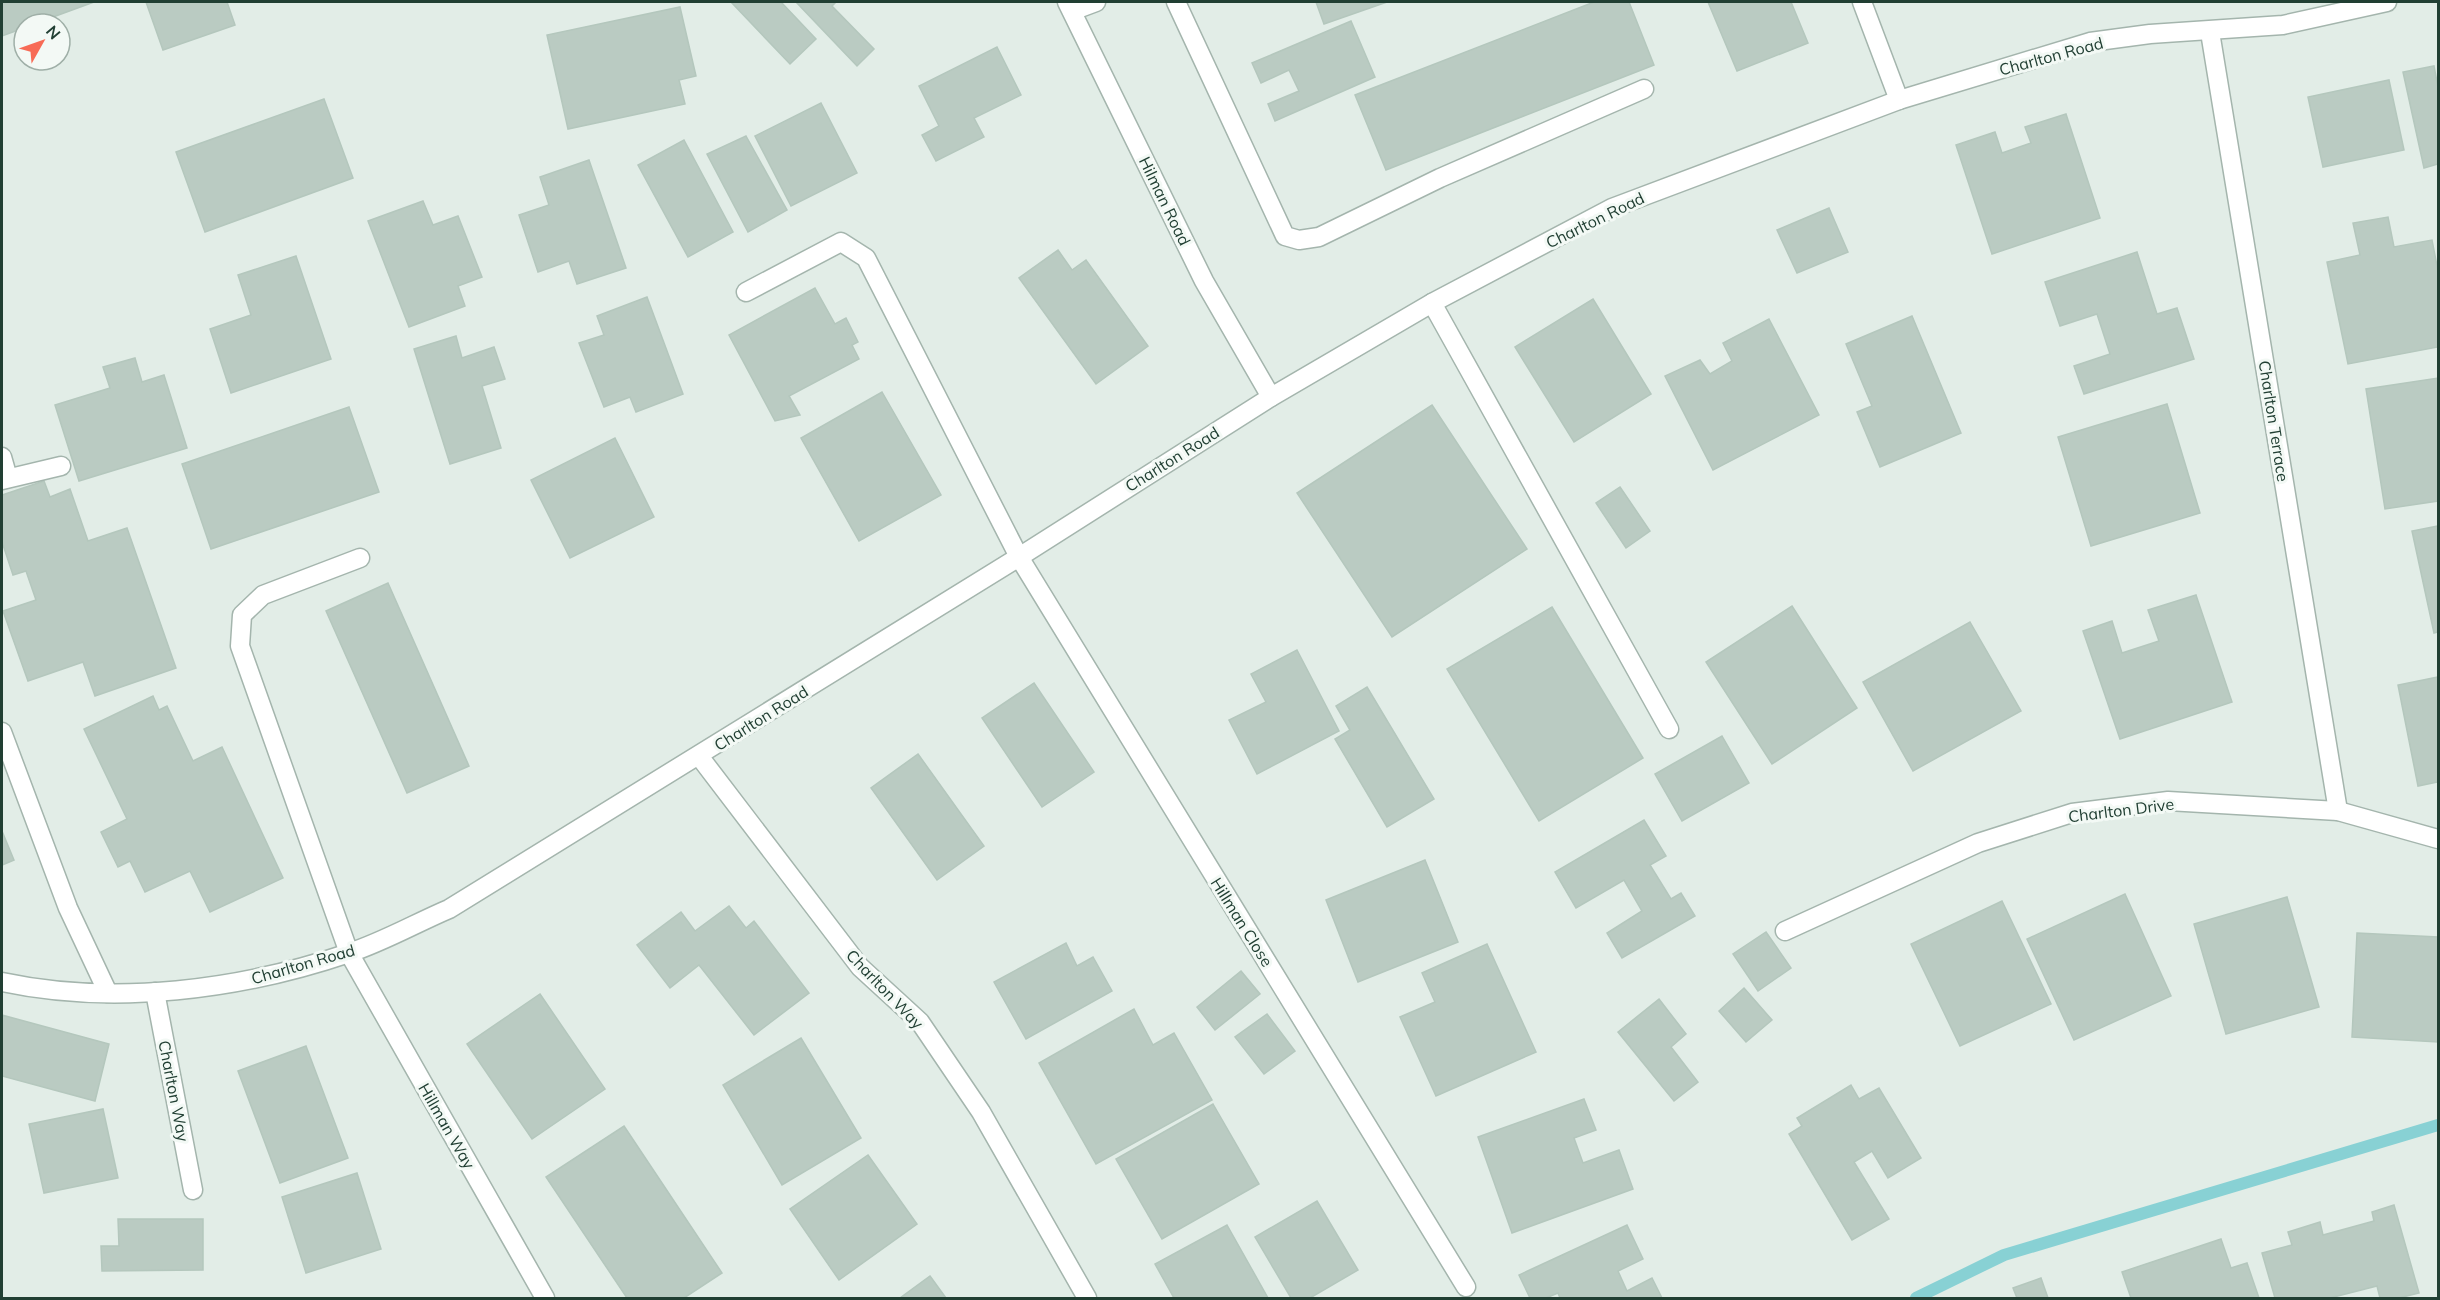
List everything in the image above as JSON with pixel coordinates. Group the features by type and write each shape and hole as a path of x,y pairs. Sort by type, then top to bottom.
{"street":[{"path":"1069,6 1096,2"},
{"path":"1176,2 1285,236 1299,240 1319,237 1440,178 1644,89"},
{"path":"1862,2 1899,100"},
{"name":"Charlton Road","path":"2,982 37,989 108,993 155,992 223,986 349,953 449,909 1019,557 1271,397 1432,303 1611,208 1899,100 2090,42 2150,34 2210,32 2283,25 2359,4 2387,2"},
{"name":"Hilman Road","path":"1069,6 1204,281 1271,397"},
{"name":"Charlton Terrace","path":"2210,32 2338,811"},
{"name":"Hillman Close","path":"746,291 841,242 866,258 1019,557 1466,1287"},
{"path":"1432,303 1669,729"},
{"path":"2,457 5,479 61,466"},
{"name":"Hillman Way","path":"360,558 263,595 242,615 240,646 349,953 545,1299"},
{"path":"2,732 68,908 108,993"},
{"name":"Charlton Way","path":"699,756 860,966 920,1022 981,1112 1087,1299"},
{"name":"Charlton Drive","path":"1785,931 1978,843 2072,813 2168,801 2338,811 2439,839"},
{"name":"Charlton Way","path":"155,992 193,1190"}],"building":[{"path":"2,2 94,2 67,12 12,12 12,32 2,36"},
{"path":"146,2 227,2 235,25 163,50"},
{"path":"731,2 781,2 816,39 790,64"},
{"path":"796,2 836,2 832,6 874,49 857,66"},
{"path":"1316,2 1387,2 1324,24"},
{"path":"1594,2 1629,2 1654,65 1386,170 1355,95"},
{"path":"1708,2 1791,2 1808,43 1737,71"},
{"path":"680,7 696,76 679,80 685,104 568,129 547,35"},
{"path":"1351,21 1375,77 1275,121 1268,104 1299,91 1289,70 1261,83 1252,63"},
{"path":"997,47 1021,95 974,118 984,137 936,161 922,135 939,126 919,86"},
{"path":"2434,66 2438,87 2438,164 2424,168 2403,72"},
{"path":"2389,80 2404,150 2323,167 2308,97"},
{"path":"324,99 353,178 205,232 176,152"},
{"path":"821,103 857,173 791,206 755,136"},
{"path":"2066,114 2100,218 1992,254 1956,145 1995,132 2002,153 2031,143 2025,127"},
{"path":"746,136 787,210 748,232 707,154"},
{"path":"684,140 733,232 688,257 638,165"},
{"path":"589,160 626,268 577,284 569,261 538,272 519,215 549,205 540,177"},
{"path":"423,201 433,225 458,216 482,277 458,286 465,306 409,327 368,221"},
{"path":"1829,208 1848,252 1797,273 1777,230"},
{"path":"2388,217 2394,247 2432,240 2438,271 2438,347 2348,364 2327,262 2360,255 2353,223"},
{"path":"1058,250 1072,270 1086,260 1148,346 1096,384 1019,278"},
{"path":"2137,252 2157,314 2177,308 2194,359 2084,394 2074,366 2110,354 2097,314 2060,326 2045,282"},
{"path":"296,256 331,359 231,393 210,329 251,315 238,275"},
{"path":"815,288 835,324 846,318 858,342 852,345 859,359 789,396 800,415 775,421 729,335"},
{"path":"647,297 683,394 636,412 630,397 604,407 579,343 604,335 597,316"},
{"path":"1593,299 1651,394 1574,442 1515,347"},
{"path":"1912,316 1961,433 1880,467 1857,412 1872,406 1846,344"},
{"path":"1769,319 1819,415 1713,470 1665,376 1700,360 1710,374 1732,361 1723,343"},
{"path":"456,336 462,358 494,347 505,379 482,386 501,448 450,464 414,349"},
{"path":"135,358 142,382 164,375 187,448 79,481 55,405 110,388 103,367"},
{"path":"2438,378 2438,501 2385,509 2366,389"},
{"path":"882,392 941,495 859,541 801,438"},
{"path":"2167,404 2200,513 2091,546 2058,437"},
{"path":"1432,405 1527,549 1392,637 1297,493"},
{"path":"349,407 379,492 211,549 182,464"},
{"path":"615,438 654,517 570,558 531,480"},
{"path":"44,481 50,497 70,489 88,541 127,528 176,668 95,696 83,662 28,681 3,611 36,600 26,571 13,575 2,542 2,495"},
{"path":"1620,487 1650,531 1626,548 1596,503"},
{"path":"2438,526 2438,632 2434,633 2412,531"},
{"path":"388,583 469,766 407,793 326,611"},
{"path":"2196,595 2232,702 2120,739 2083,631 2112,621 2122,653 2159,641 2148,610"},
{"path":"1792,606 1857,708 1772,764 1706,662"},
{"path":"1552,607 1643,758 1539,821 1447,669"},
{"path":"1970,622 2021,711 1913,771 1863,682"},
{"path":"1297,650 1339,731 1257,774 1229,720 1266,702 1251,674"},
{"path":"2438,677 2438,782 2418,786 2398,685"},
{"path":"1034,683 1094,772 1042,807 982,718"},
{"path":"1367,687 1434,799 1387,827 1335,739 1350,730 1336,706"},
{"path":"153,696 159,710 167,706 193,761 222,747 283,878 210,912 190,871 145,892 130,861 118,867 101,832 127,819 84,729"},
{"path":"1722,736 1749,783 1682,821 1655,774"},
{"path":"918,754 984,846 937,880 871,788"},
{"path":"1644,820 1666,856 1650,865 1671,899 1681,893 1695,916 1622,958 1607,933 1642,911 1624,880 1576,908 1555,872"},
{"path":"2,831 14,860 2,865"},
{"path":"1425,860 1458,942 1358,982 1326,900"},
{"path":"2125,894 2171,996 2074,1040 2027,939"},
{"path":"2287,897 2319,1007 2226,1034 2194,924"},
{"path":"2002,901 2051,1004 1960,1046 1911,944"},
{"path":"729,906 746,928 754,921 809,993 754,1035 699,965 670,988 637,945 681,912 695,931"},
{"path":"1766,932 1791,968 1758,991 1733,954"},
{"path":"2357,933 2438,937 2438,1042 2352,1037"},
{"path":"1066,943 1077,966 1093,957 1112,991 1026,1039 994,982"},
{"path":"1487,944 1536,1052 1436,1096 1400,1017 1435,1002 1422,973"},
{"path":"1241,971 1260,994 1215,1030 1197,1007"},
{"path":"1744,988 1772,1020 1746,1042 1719,1011"},
{"path":"540,994 605,1089 532,1139 467,1044"},
{"path":"1659,999 1686,1034 1671,1047 1698,1082 1674,1101 1618,1032"},
{"path":"1134,1009 1153,1045 1174,1033 1212,1100 1096,1164 1039,1063"},
{"path":"1267,1014 1295,1051 1264,1074 1235,1037"},
{"path":"2,1015 109,1044 95,1101 2,1076"},
{"path":"801,1038 861,1138 782,1185 723,1085"},
{"path":"306,1046 348,1158 280,1183 238,1071"},
{"path":"1851,1085 1859,1099 1879,1088 1921,1158 1888,1178 1872,1151 1854,1162 1889,1219 1852,1240 1789,1134 1802,1126 1797,1118"},
{"path":"1584,1099 1596,1130 1574,1138 1583,1163 1619,1150 1633,1189 1512,1233 1478,1137"},
{"path":"1213,1104 1259,1184 1162,1239 1116,1159"},
{"path":"103,1109 118,1178 44,1193 29,1124"},
{"path":"624,1126 722,1273 684,1298 627,1298 546,1177"},
{"path":"868,1155 917,1224 839,1280 790,1209"},
{"path":"357,1173 381,1249 306,1273 282,1197"},
{"path":"1317,1201 1358,1270 1310,1298 1291,1298 1255,1237"},
{"path":"2394,1205 2419,1293 2399,1298 2380,1298 2377,1286 2330,1298 2275,1298 2262,1253 2292,1245 2288,1232 2320,1222 2323,1235 2374,1221 2372,1212"},
{"path":"118,1219 203,1219 203,1270 102,1271 101,1246 119,1246"},
{"path":"1227,1225 1268,1298 1174,1298 1155,1264"},
{"path":"1627,1225 1643,1259 1618,1271 1627,1291 1652,1278 1662,1298 1560,1298 1558,1293 1546,1298 1530,1298 1519,1275"},
{"path":"2221,1239 2231,1268 2247,1263 2259,1298 2131,1298 2122,1272"},
{"path":"930,1276 946,1298 900,1298"},
{"path":"2041,1278 2048,1298 2017,1298 2013,1288"}],"waterway":[{"path":"1916,1298 2004,1255 2438,1125"}]}
